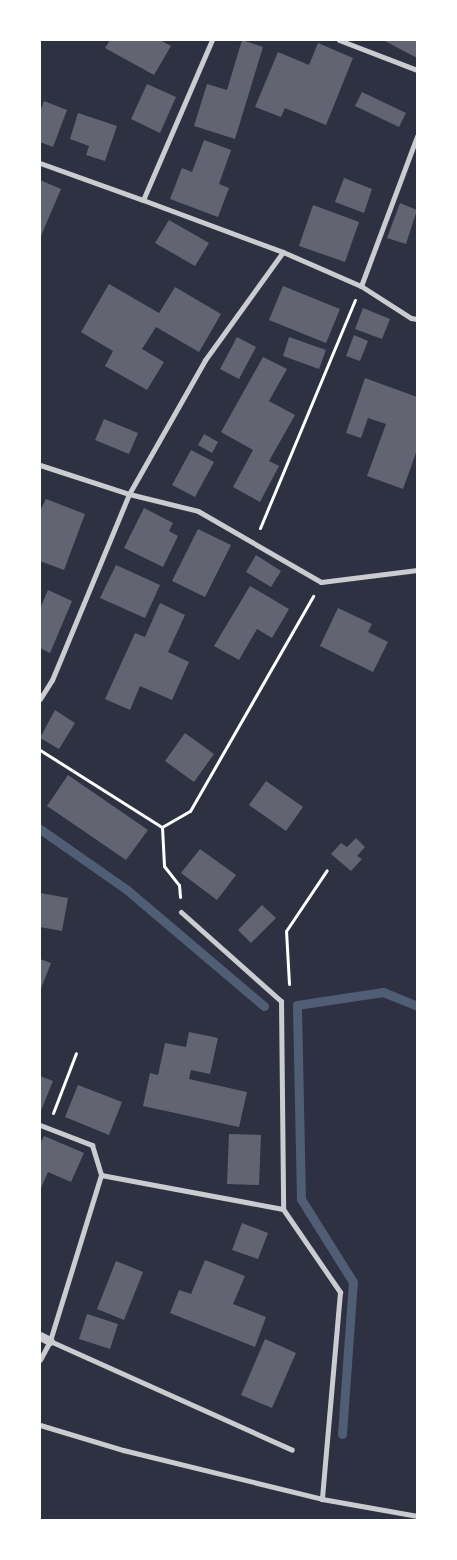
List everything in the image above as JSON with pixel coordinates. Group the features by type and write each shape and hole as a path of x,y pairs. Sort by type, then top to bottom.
{"street":[{"path":"143,200 212,40"},
{"path":"339,40 417,70"},
{"path":"361,286 417,136"},
{"path":"40,163 283,252 361,286 411,318 417,319"},
{"path":"40,699 52,680 129,494 205,360 283,252"},
{"path":"40,465 129,494 198,511 321,582 417,570"},
{"path":"181,912 281,1002 283,1209 340,1292 322,1499"},
{"path":"40,1124 92,1145 101,1175 50,1341 40,1360"},
{"path":"101,1175 283,1209"},
{"path":"40,1336 292,1450"},
{"path":"40,1425 124,1450 322,1499 417,1516"}],"path":[{"path":"254,543 361,286"},
{"path":"162,827 190,811 321,582"},
{"path":"40,750 162,827"},
{"path":"162,827 164,866 179,885 181,912"},
{"path":"289,986 286,930 327,870"},
{"path":"47,1128 76,1053"}],"building":[{"path":"110,40 160,40 171,46 154,75 105,48"},
{"path":"242,40 263,47 235,139 194,126 207,84 227,90"},
{"path":"383,40 417,40 417,58"},
{"path":"318,43 353,58 326,125 285,108 281,117 255,107 278,52 309,65"},
{"path":"147,84 176,97 160,133 131,119"},
{"path":"362,92 406,113 399,127 355,106"},
{"path":"44,101 67,110 53,147 40,142 40,112"},
{"path":"78,113 117,126 105,161 86,155 89,146 70,139"},
{"path":"204,140 231,150 219,184 229,188 218,217 170,199 182,168 192,172"},
{"path":"344,178 372,189 364,213 335,202"},
{"path":"40,180 61,189 40,238"},
{"path":"400,203 417,210 406,244 387,238"},
{"path":"313,205 359,222 345,262 299,246"},
{"path":"169,220 209,243 195,266 155,243"},
{"path":"109,284 159,313 175,287 221,314 199,352 156,327 142,349 164,362 147,390 105,366 113,351 81,332"},
{"path":"283,286 340,309 326,343 269,320"},
{"path":"363,308 390,319 382,339 355,329"},
{"path":"354,335 368,341 360,361 346,356"},
{"path":"237,337 256,347 239,379 220,369"},
{"path":"289,337 326,350 319,369 283,356"},
{"path":"263,357 287,369 269,401 295,415 269,461 279,466 260,502 233,487 253,450 221,432"},
{"path":"365,378 417,397 417,450 403,489 367,476 386,424 368,418 361,438 346,433"},
{"path":"104,419 138,433 129,454 95,440"},
{"path":"204,434 218,442 212,453 198,445"},
{"path":"191,450 214,462 195,497 172,485"},
{"path":"46,499 85,514 64,570 40,561 40,511"},
{"path":"144,508 173,523 169,531 178,536 163,567 124,548"},
{"path":"198,529 231,545 205,597 172,581"},
{"path":"256,555 281,571 271,587 246,572"},
{"path":"116,565 160,585 145,618 100,598"},
{"path":"250,586 289,609 272,638 257,629 239,660 214,646"},
{"path":"48,590 72,601 50,653 40,648 40,609"},
{"path":"160,603 185,615 168,652 189,662 172,700 140,686 130,710 105,699 135,633 145,637"},
{"path":"338,608 372,624 368,632 388,642 373,672 320,646"},
{"path":"55,710 75,723 59,749 40,738"},
{"path":"185,733 214,754 194,782 165,761"},
{"path":"68,775 148,830 126,860 47,806"},
{"path":"266,781 303,807 286,831 249,805"},
{"path":"356,838 365,847 357,856 362,859 351,871 331,854 341,843 347,847"},
{"path":"200,849 236,875 217,900 181,873"},
{"path":"40,893 68,898 62,931 40,927"},
{"path":"262,905 276,918 251,943 238,930"},
{"path":"40,959 51,963 40,991"},
{"path":"189,1032 218,1038 210,1074 191,1070 189,1079 247,1092 239,1127 143,1106 150,1073 158,1075 165,1043 186,1047"},
{"path":"40,1076 53,1081 40,1113"},
{"path":"78,1085 122,1102 109,1135 65,1117"},
{"path":"229,1134 261,1135 259,1185 227,1184"},
{"path":"44,1136 84,1153 71,1182 48,1172 40,1190 40,1144"},
{"path":"242,1223 268,1233 258,1259 232,1250"},
{"path":"205,1260 245,1276 233,1304 266,1317 255,1347 170,1313 179,1290 191,1294"},
{"path":"116,1261 143,1272 124,1320 97,1309"},
{"path":"87,1314 118,1324 110,1349 79,1339"},
{"path":"265,1339 296,1353 272,1408 241,1395"}],"waterway":[{"path":"40,829 126,889 264,1006"},
{"path":"342,1434 353,1282 301,1199 297,1005 383,992 417,1006"}]}
